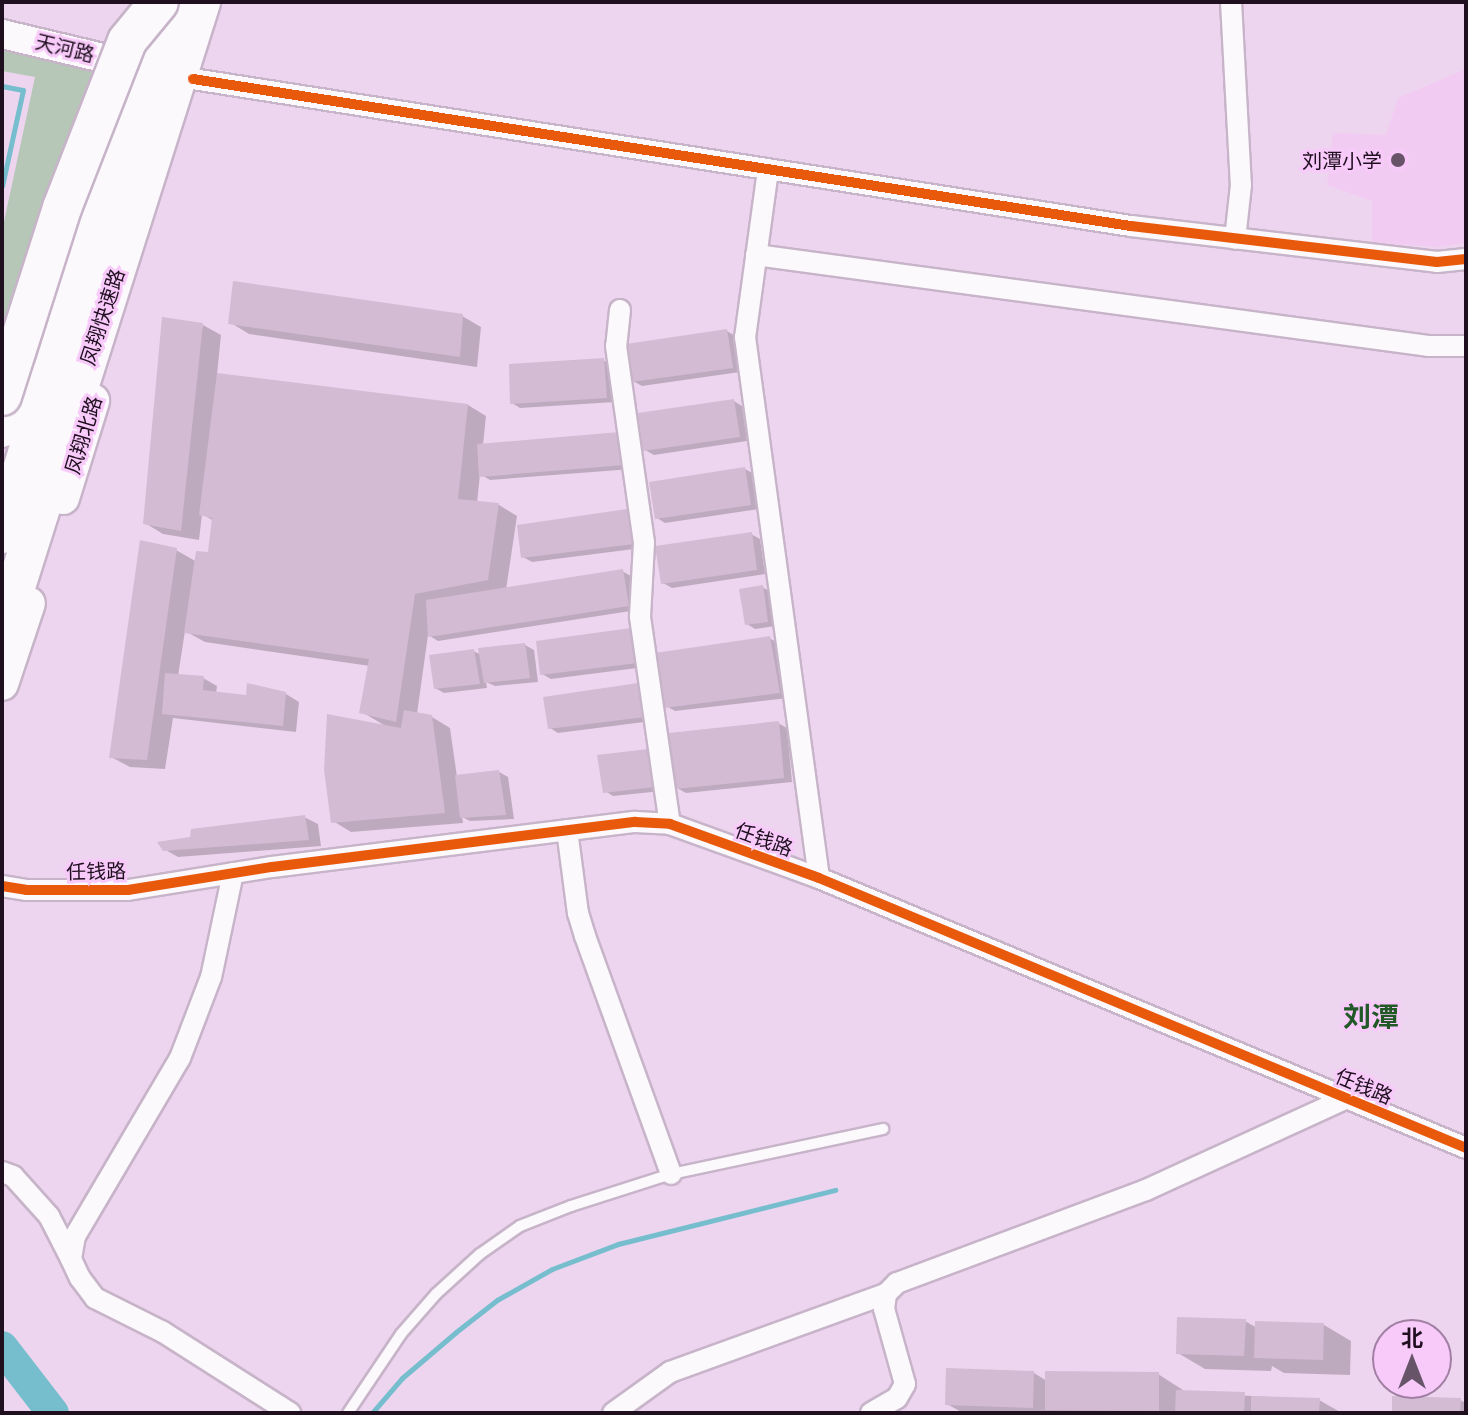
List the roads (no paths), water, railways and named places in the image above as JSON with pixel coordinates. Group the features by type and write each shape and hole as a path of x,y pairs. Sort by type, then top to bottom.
{"highway":[{"path":"2,396 62,208 127,41 159,2"},
{"name":"凤翔快速路","path":"2,534 167,2"},
{"name":"凤翔快速路","path":"2,631 201,2"}],"main road":[{"path":"2,431 149,2"},
{"name":"凤翔北路","path":"2,684 80,448 214,2"}],"street":[{"path":"1231,2 1241,185 1235,239"},
{"name":"天河路","path":"2,34 128,64"},
{"path":"193,79 768,170 1235,239 1437,262 1466,259"},
{"path":"768,170 745,337 819,878"},
{"path":"756,255 1428,346 1466,346"},
{"path":"620,310 616,346 644,543 640,617 670,824"},
{"name":"任钱路","path":"2,886 26,890 128,890 233,873 567,830 635,822 670,824 819,878 1466,1148"},
{"path":"567,830 578,913 671,1174"},
{"path":"71,1259 75,1236 180,1058 211,977 233,873"},
{"path":"613,1413 670,1372 886,1294 897,1283 1146,1190 1347,1098"},
{"path":"2,1172 13,1176 49,1216 80,1278 95,1298 163,1332 290,1413"},
{"path":"871,1413 897,1398 905,1384 884,1309 886,1294"}],"lane":[{"path":"348,1413 401,1334 436,1294 480,1254 520,1226 671,1174 883,1129"}],"waterway":[{"path":"2,86 23,90 2,186"},
{"path":"372,1413 402,1378 456,1332 497,1300 552,1269 618,1244 835,1190"},
{"path":"2,1347 53,1413"}],"place":[{"name":"刘潭小学","path":"1398,160"}],"district":[{"name":"刘潭","path":"1371,1016"}]}
